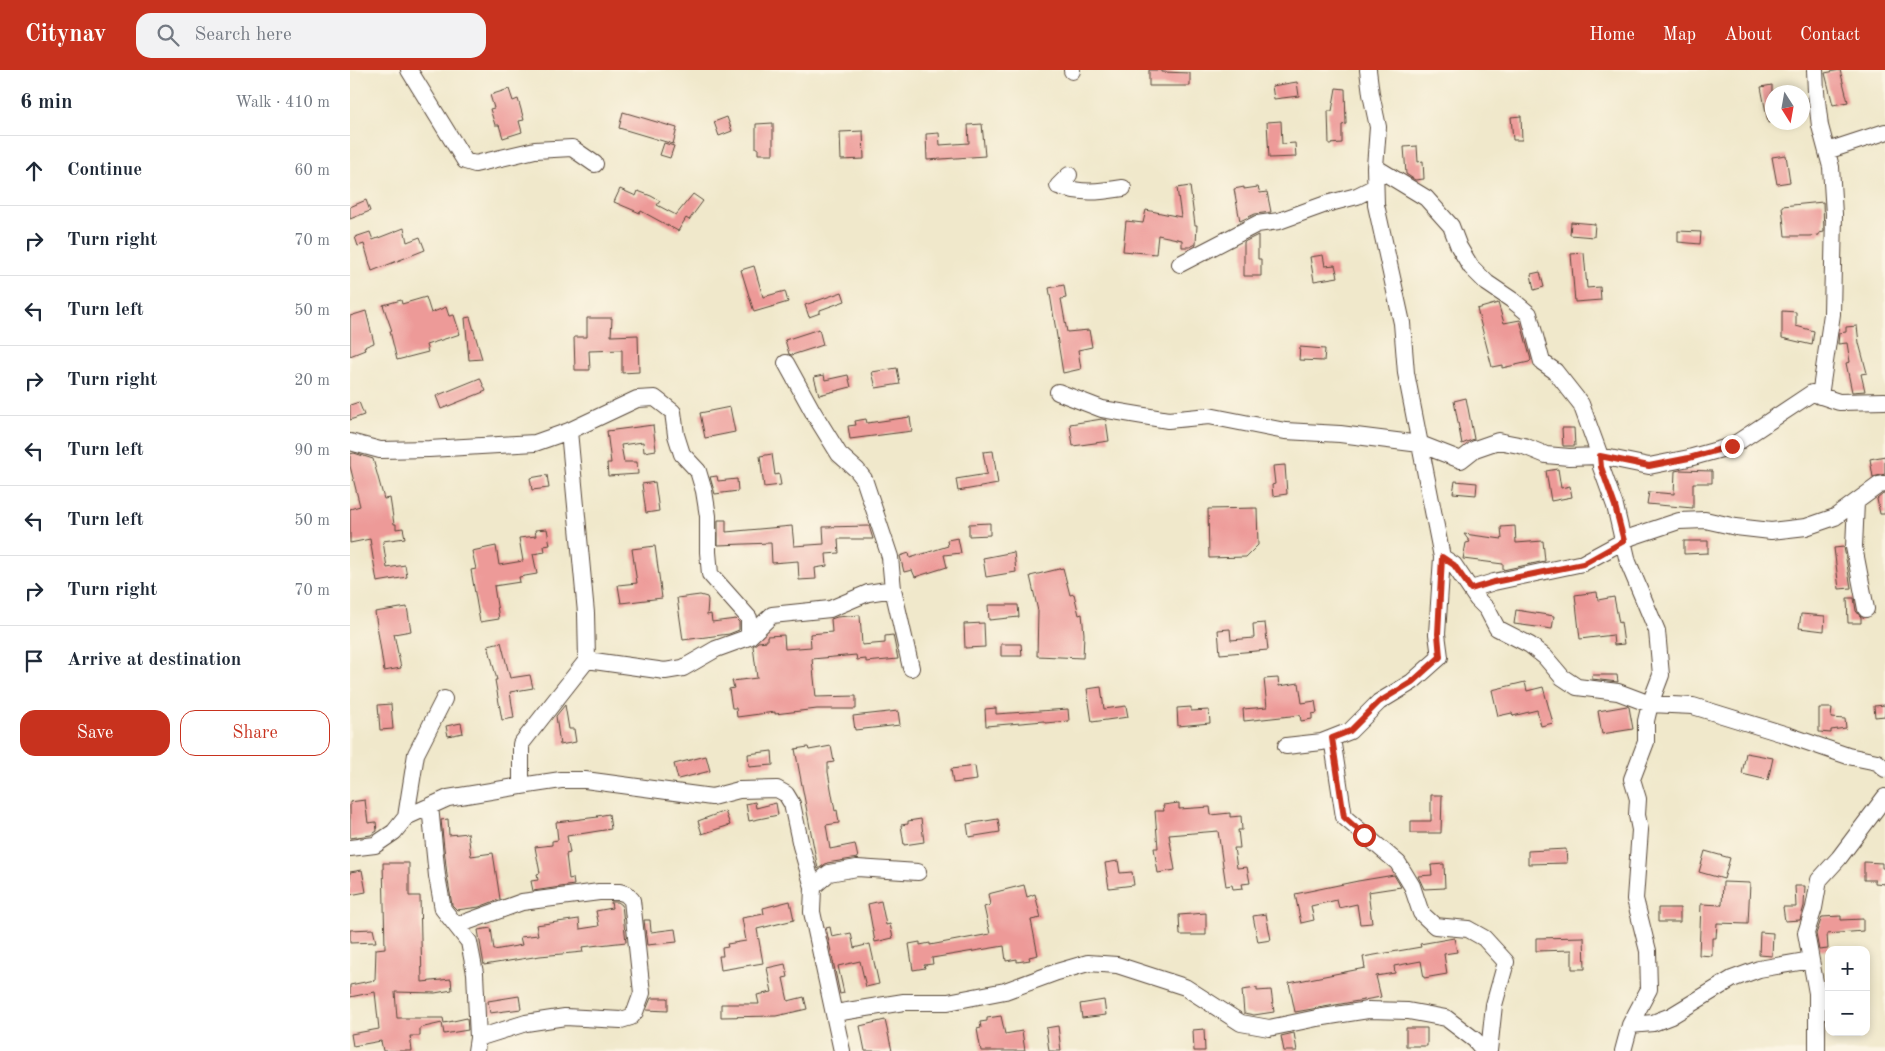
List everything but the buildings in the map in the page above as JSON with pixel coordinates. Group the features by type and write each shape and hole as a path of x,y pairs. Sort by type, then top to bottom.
{"street":[{"path":"409,70 465,160 475,164 535,150 572,148 595,164"},
{"path":"1286,746 1322,742 1350,731 1379,702 1412,682 1440,657 1438,634 1442,557 1406,373 1402,323 1383,244 1376,205 1375,167 1378,127 1368,70"},
{"path":"1815,70 1820,126 1831,167 1834,214 1831,276 1832,314 1820,396"},
{"path":"1827,151 1885,132"},
{"path":"1375,167 1426,198 1451,226 1459,247 1470,267 1487,283 1529,314 1542,362 1555,371 1581,404 1600,456 1601,467 1615,506 1628,562 1657,631 1661,676 1650,704 1646,721 1646,742 1632,779 1638,799 1637,816 1640,830 1635,899 1648,951 1649,989 1630,1025 1623,1051"},
{"path":"1069,174 1058,186 1072,191 1093,193 1123,188"},
{"path":"1180,264 1257,224 1279,221 1326,204 1357,196 1375,187"},
{"path":"786,363 839,454 864,479 890,557 894,589 911,668"},
{"path":"1058,392 1102,409 1168,420 1209,416 1285,431 1340,434 1420,444 1461,460 1475,448 1498,440 1524,446 1546,455 1569,457 1600,456 1649,466 1689,458 1732,446 1812,393 1839,402 1885,401"},
{"path":"350,442 380,450 535,443 569,431 637,399 655,398 673,412 676,435 682,454 698,471 704,490 708,516 710,574 749,618 749,636"},
{"path":"521,786 522,744 587,660 586,613 569,431"},
{"path":"1471,589 1494,582 1583,564 1624,541 1678,521 1705,520 1771,532 1806,527 1835,517 1879,485 1885,484"},
{"path":"1856,502 1854,547 1866,609"},
{"path":"1442,557 1454,565 1486,609 1497,628 1530,645 1562,677 1577,688 1618,692 1650,704 1693,706 1787,734 1848,756 1876,762 1885,769"},
{"path":"587,660 665,671 683,668 716,648 749,636 772,616 830,609 868,593 894,589"},
{"path":"406,817 416,754 444,699"},
{"path":"1332,738 1344,817 1398,863 1412,886 1421,913 1435,926 1468,929 1484,938 1506,962 1494,1005 1489,1051"},
{"path":"350,848 375,845 394,832 406,817 448,798 560,780 585,780 712,797 739,790 777,789 786,794 792,804 801,846 813,887 812,912 842,1051"},
{"path":"1817,1051 1817,993 1806,932 1814,908 1819,880 1839,858 1885,797"},
{"path":"430,806 437,876 443,909 470,942 475,973 477,1044 526,1023 565,1017 621,1020 630,1017 635,1012 642,993 632,900 626,894 620,892 599,892 522,902 458,925"},
{"path":"813,887 829,873 857,868 918,872"},
{"path":"1630,1025 1652,1022 1671,1016 1732,979 1759,970 1811,960"},
{"path":"835,1013 904,1002 948,1002 1005,991 1088,963 1107,964 1117,965 1185,987 1241,1023 1269,1028 1368,1010 1408,1011 1446,1018 1474,1040 1484,1051"}],"route":[{"path":"1364,835 1344,817 1332,738 1350,731 1379,702 1412,682 1440,657 1438,634 1442,557 1454,565 1471,589 1494,582 1583,564 1624,541 1615,506 1601,467 1600,456 1649,466 1689,458 1732,446"}]}
